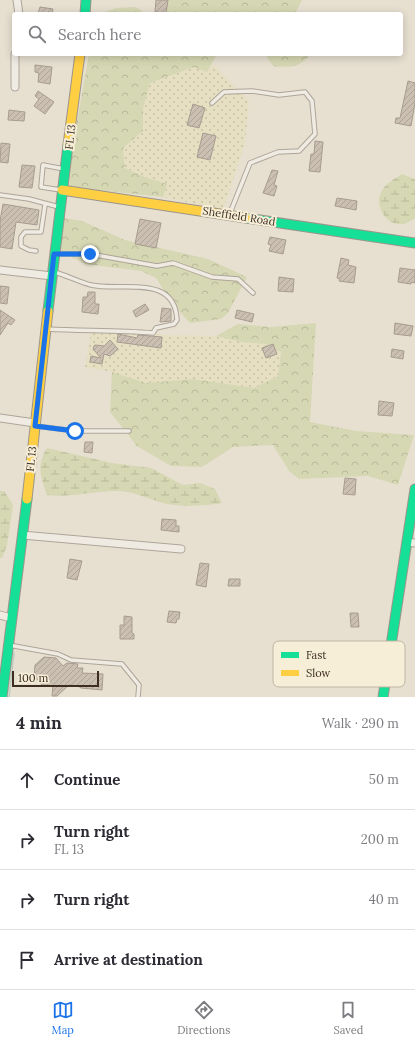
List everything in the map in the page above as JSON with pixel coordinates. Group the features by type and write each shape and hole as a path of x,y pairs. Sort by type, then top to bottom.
{"main road":[{"path":"85,12 86,0"},
{"name":"FL 13","path":"2,697 47,329 54,254 80,56"},
{"name":"Sheffield Road","path":"62,190 415,242"},
{"path":"393,641 411,543 415,489"},
{"path":"383,697 385,687"}],"street":[{"path":"17,0 19,12"},
{"path":"15,56 15,87"},
{"path":"0,270 52,274"},
{"path":"0,418 35,424"},
{"path":"22,535 181,548"},
{"path":"0,615 11,618"}],"lane":[{"path":"212,103 224,92 252,91 279,95 305,92 312,102 315,134 299,151 278,152 250,163 230,214"},
{"path":"62,190 41,187 43,165 66,169"},
{"path":"0,195 29,199 60,207"},
{"path":"36,251 29,250 21,246 21,237 25,232 41,232 46,204"},
{"path":"54,254 90,254 157,266 173,263 212,276 238,280 253,293"},
{"path":"47,329 89,332 106,329 153,333 156,328 174,324 177,320 171,299 160,291 144,287 92,285 52,274"},
{"path":"35,424 75,431 129,432"},
{"path":"8,645 58,654 71,660 122,664 139,685 138,697"}],"shaded area":[{"path":"213,64 249,101 245,143 223,210 163,197 167,184 147,178 125,168 123,148 143,131 143,108 150,83 194,67 207,72"},
{"path":"91,333 216,336 242,342 266,344 281,352 278,376 254,388 193,379 146,383 112,372 85,367"}],"green space":[{"path":"168,0 302,0 296,12 165,12"},
{"path":"136,7 143,12 105,12 116,8"},
{"path":"89,56 216,56 207,72 194,67 150,83 143,108 143,131 123,148 125,168 147,178 167,184 163,197 69,187 73,144"},
{"path":"266,56 309,56 303,62 294,66 273,66"},
{"path":"402,174 415,179 415,218 404,224 398,224 387,219 384,215 379,204 379,198 385,187"},
{"path":"64,218 82,221 125,240 208,259 247,277 228,313 221,319 190,323 171,302 156,278 141,271 86,264 58,251"},
{"path":"316,323 310,422 356,431 414,435 398,485 368,476 299,479 289,471 273,445 233,447 202,467 171,466 137,446 110,412 112,372 146,383 193,379 254,388 278,376 281,352 266,344 242,342 216,336 238,324 271,327"},
{"path":"47,448 112,463 151,468 183,485 200,483 215,489 222,503 181,506 161,503 132,493 120,491 66,496 47,495 41,477 41,466"},
{"path":"0,491 4,491 13,505 7,545 2,558 0,558"}],"building":[{"path":"156,0 168,0 166,12 155,12"},
{"path":"40,7 53,9 52,12 39,12"},
{"path":"35,65 52,67 50,84 38,82 39,73 35,72"},
{"path":"408,81 415,83 415,103 411,126 395,123 396,118 400,118"},
{"path":"38,91 54,102 45,114 34,106 39,99 35,96"},
{"path":"193,104 205,108 199,128 187,125"},
{"path":"9,110 25,112 24,121 8,120"},
{"path":"203,133 216,136 210,160 197,157"},
{"path":"315,141 323,142 320,172 309,171 311,154 314,154"},
{"path":"1,143 10,144 8,163 0,162"},
{"path":"22,165 35,166 32,188 19,187"},
{"path":"272,170 278,171 274,185 277,186 274,196 263,193"},
{"path":"337,198 357,201 356,210 335,206"},
{"path":"3,204 39,210 37,225 16,222 12,249 0,247 0,221"},
{"path":"140,219 161,223 156,248 135,244"},
{"path":"270,237 286,240 283,254 269,251 271,245 268,244"},
{"path":"341,258 349,260 348,265 356,267 354,283 339,281 340,279 337,278"},
{"path":"400,268 415,270 415,283 411,282 411,284 398,282"},
{"path":"279,277 294,279 293,292 278,291"},
{"path":"0,286 9,287 7,304 0,303"},
{"path":"88,292 95,292 95,304 99,304 98,314 82,312 83,297 87,297"},
{"path":"145,304 149,310 136,317 133,311"},
{"path":"162,308 171,309 171,321 160,322"},
{"path":"0,310 15,320 11,325 8,323 0,335"},
{"path":"237,310 254,314 252,322 235,318"},
{"path":"395,323 413,326 411,336 394,334"},
{"path":"118,334 137,338 138,335 162,337 161,348 117,342"},
{"path":"110,340 118,349 110,356 104,354 102,364 90,362 91,356 101,358 93,349 94,346 104,346"},
{"path":"273,344 277,354 266,358 262,348"},
{"path":"392,349 404,351 403,359 391,357"},
{"path":"379,401 394,403 392,416 378,415"},
{"path":"85,442 93,442 92,453 84,452"},
{"path":"345,478 356,479 355,495 343,494"},
{"path":"162,519 176,520 176,526 179,526 179,532 161,530"},
{"path":"70,559 82,561 77,580 67,578"},
{"path":"200,563 209,564 206,587 196,585"},
{"path":"229,579 240,579 240,586 228,586"},
{"path":"169,611 180,612 179,619 177,619 176,623 167,622"},
{"path":"350,613 358,613 359,627 351,627"},
{"path":"124,616 132,617 132,633 134,634 134,639 120,639 120,625 124,625"},
{"path":"44,657 56,658 63,666 67,663 78,664 77,668 83,668 82,673 103,674 102,690 69,685 57,696 52,696 53,686 42,685 34,676 35,665"}],"waterway":[{"path":"9,697 14,653"}],"traffic: fast":[{"path":"85,12 86,0"},
{"path":"48,311 68,145"},
{"path":"246,218 415,243"},
{"path":"392,641 415,489"},
{"path":"2,697 27,499"},
{"path":"383,697 385,687"}],"traffic: slow":[{"path":"68,145 80,56"},
{"path":"62,190 246,218"},
{"path":"27,499 48,311"}],"route":[{"path":"75,431 35,426 54,254 90,254"}]}
